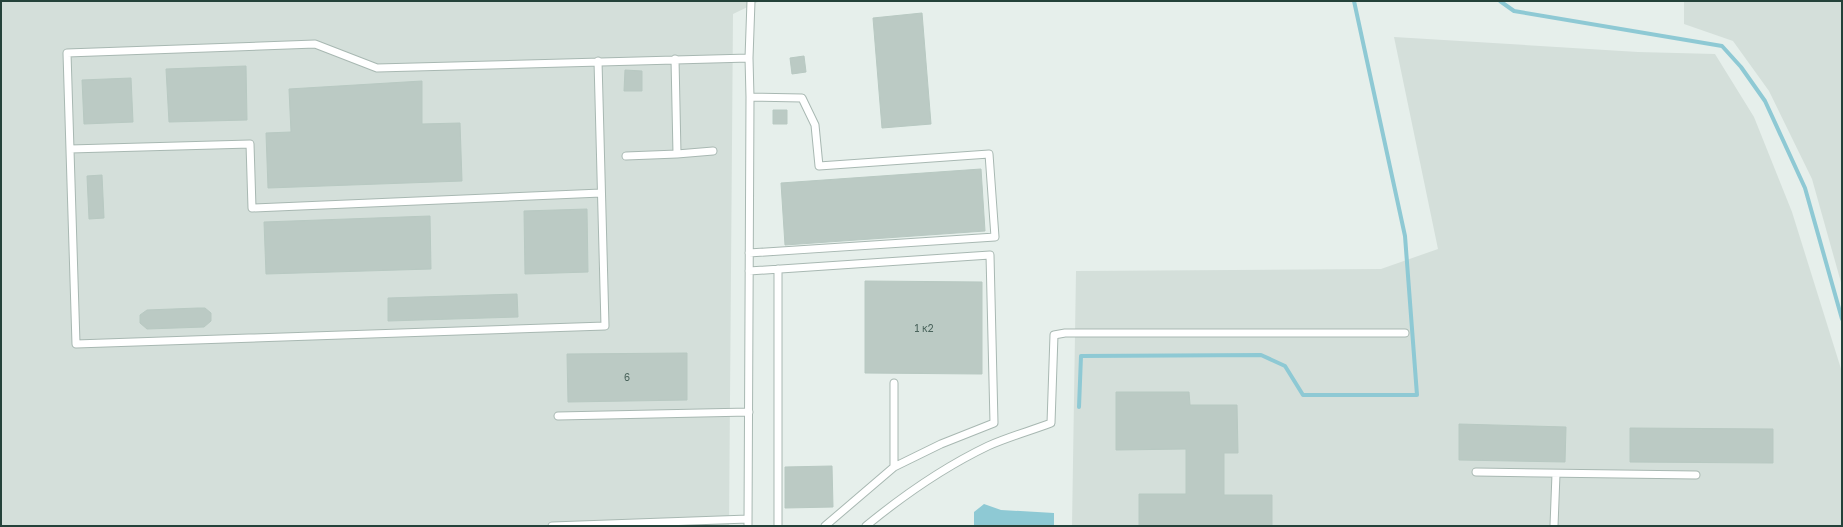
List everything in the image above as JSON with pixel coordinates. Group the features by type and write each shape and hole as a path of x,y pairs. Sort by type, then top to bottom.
{"lane":[{"path":"552,526 748,522 749,58 751,1"},
{"path":"598,61 605,326 76,344 67,53 315,44 377,68 598,61 749,58"},
{"path":"675,59 677,154"},
{"path":"749,253 995,237 989,154 819,166 815,126 802,98 750,97"},
{"path":"70,149 250,144 252,208 601,193"},
{"path":"626,156 713,151"},
{"path":"749,271 990,255 994,423 941,444 894,468 825,526"},
{"path":"778,269 778,526"},
{"path":"866,526 903,496 949,466 990,445 1051,423 1054,335 1065,333 1405,332"},
{"path":"894,383 894,468"},
{"path":"558,416 749,412"},
{"path":"1476,472 1696,475"},
{"path":"1554,526 1556,474"}],"shaded area":[{"path":"1,1 760,1 733,14 729,526 1,526"},
{"path":"1684,1 1842,1 1842,286 1812,179 1769,91 1733,41 1684,24"},
{"path":"1394,37 1638,52 1715,54 1754,117 1792,212 1842,372 1842,526 1072,526 1076,271 1381,269 1438,249"}],"water":[{"path":"984,504 1001,510 1054,513 1054,526 974,526 974,512"}],"building":[{"path":"922,13 931,124 882,128 873,18"},
{"path":"804,56 806,72 792,74 790,58"},
{"path":"246,66 247,120 169,122 166,69"},
{"path":"625,70 642,71 642,91 624,91"},
{"path":"131,78 133,122 84,124 82,80"},
{"path":"422,81 422,124 460,123 462,181 268,188 266,133 291,132 289,89"},
{"path":"773,110 787,110 787,124 773,124"},
{"path":"981,169 985,231 785,245 781,183"},
{"path":"102,175 104,218 89,219 87,176"},
{"path":"587,209 588,272 525,274 524,211"},
{"path":"430,216 431,269 266,274 264,222"},
{"path":"865,281 982,282 982,374 865,373"},
{"path":"517,294 518,317 388,321 388,298"},
{"path":"205,308 211,313 211,321 204,327 147,329 140,323 140,315 147,310"},
{"path":"687,353 687,400 568,402 567,354"},
{"path":"1116,392 1189,392 1190,405 1237,405 1238,453 1224,453 1224,495 1272,495 1272,526 1139,526 1139,494 1186,494 1186,449 1116,450"},
{"path":"1459,424 1566,427 1565,462 1459,460"},
{"path":"1630,428 1773,429 1773,463 1630,462"},
{"path":"832,466 833,507 785,508 785,467"}],"waterway":[{"path":"1079,407 1081,356 1261,355 1285,366 1303,395 1417,395 1405,236 1354,1"},
{"path":"1500,1 1514,11 1722,46 1741,67 1765,101 1805,188 1842,319"}]}
